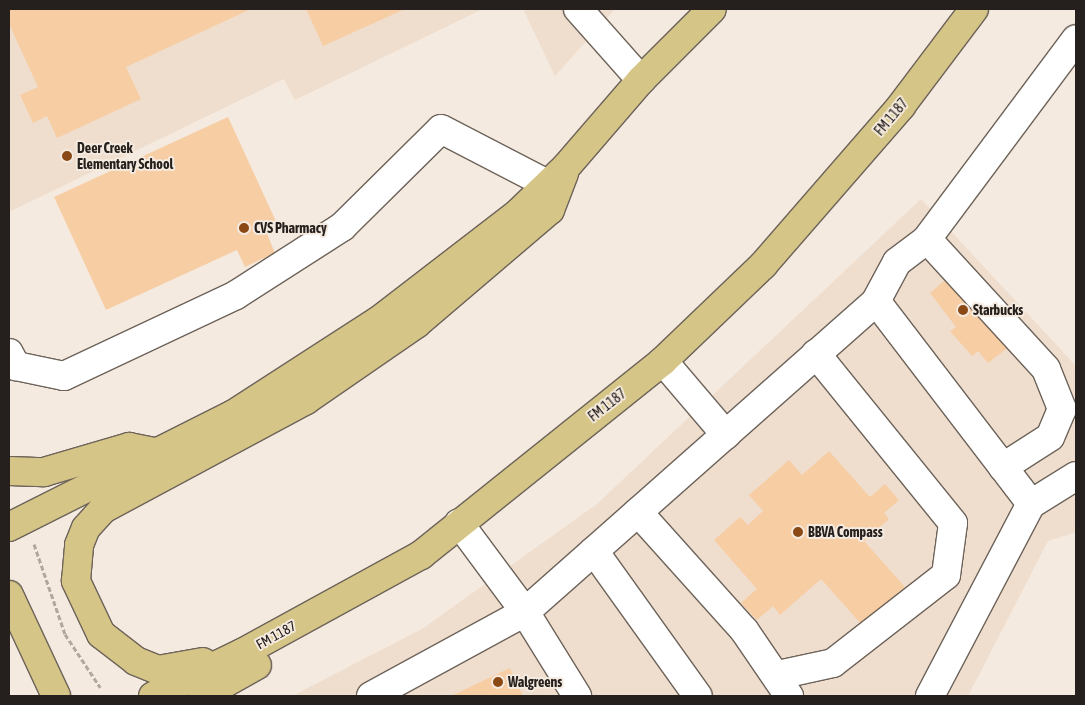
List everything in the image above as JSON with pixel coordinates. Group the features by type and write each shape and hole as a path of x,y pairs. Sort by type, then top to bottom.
{"main road":[{"path":"9,527 159,454 302,372 378,321 518,213 556,176 641,80 712,9"},
{"name":"FM 1187","path":"153,696 242,653 421,555 662,361 763,265 901,106 974,9"},
{"path":"242,653 158,670 118,649 91,620 76,581 79,545 86,528 103,509 306,400 416,324 550,210 556,176"},
{"path":"9,472 44,472 129,448 159,454"},
{"path":"202,696 403,584 421,555"},
{"path":"9,595 56,696"}],"lane":[{"path":"578,9 641,80"},
{"path":"371,696 525,612 876,301 897,262 927,239 1076,39"},
{"path":"9,353 16,366 64,376 236,294 342,227 441,129 556,176"},
{"path":"927,239 1046,369 1062,409 1050,437 1003,467"},
{"path":"876,301 1032,504"},
{"path":"638,512 744,630 784,686 833,663 946,575 953,523 816,354"},
{"path":"662,361 726,434"},
{"path":"930,696 1032,504 1076,476"},
{"path":"459,523 525,612 577,696"},
{"path":"594,551 698,696"}],"shaded area":[{"name":"Deer Creek Elementary School","path":"9,9 483,9 295,100 284,79 9,212"},
{"path":"523,9 615,9 555,76"},
{"path":"921,199 1076,366 1076,532 1048,541 968,696 292,696 422,629 597,504"}],"building":[{"path":"9,9 251,9 126,67 141,99 57,138 47,116 33,123 20,95 38,87 9,24"},
{"path":"306,9 405,9 323,46"},
{"name":"CVS Pharmacy","path":"228,117 279,228 267,234 275,253 245,267 237,250 106,310 54,197"},
{"name":"Starbucks","path":"951,275 1014,343 988,363 978,351 972,356 950,331 956,327 930,293"},
{"name":"BBVA Compass","path":"829,451 870,497 885,484 899,500 884,513 889,519 864,541 905,587 862,625 821,579 780,615 773,606 757,620 741,603 757,589 714,540 740,517 748,525 763,511 749,495 789,460 802,475"},
{"name":"Walgreens","path":"510,668 523,696 451,696"}],"place":[{"name":"Deer Creek Elementary School","path":"67,156"},
{"name":"CVS Pharmacy","path":"244,228"},
{"name":"Starbucks","path":"963,310"},
{"name":"BBVA Compass","path":"798,532"},
{"name":"Walgreens","path":"498,682"}]}
